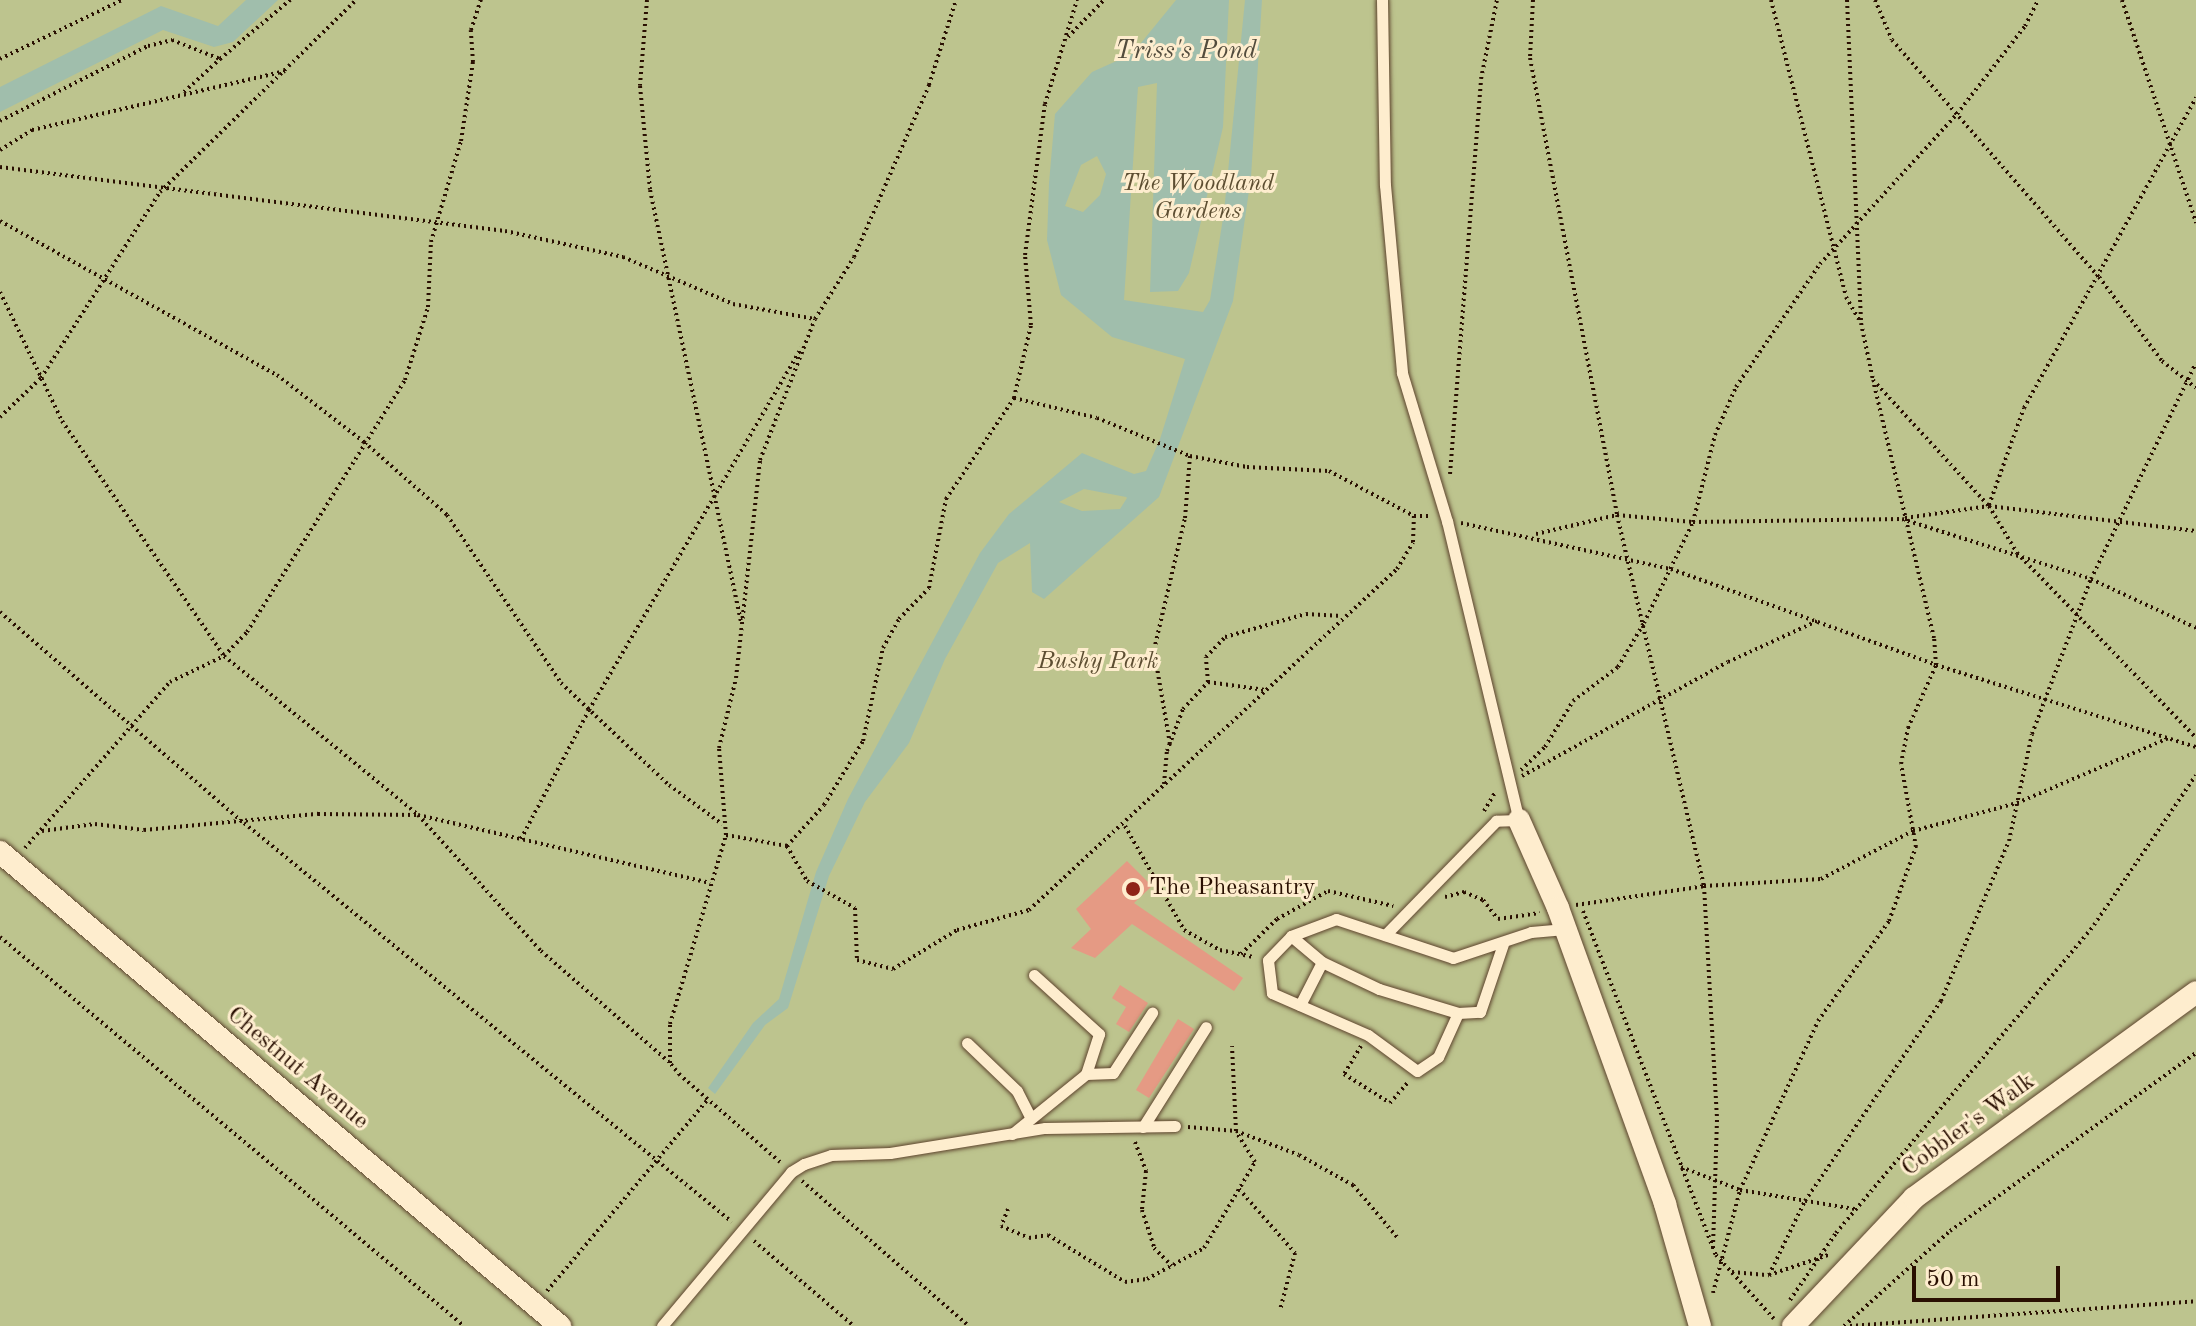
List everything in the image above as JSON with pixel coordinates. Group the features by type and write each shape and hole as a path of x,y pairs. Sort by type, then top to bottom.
{"street":[{"path":"1519,820 1562,919 1665,1204 1700,1326"},
{"name":"Chestnut Avenue","path":"6,857 560,1326"},
{"name":"Cobbler's Walk","path":"1793,1326 1914,1198 2196,992"}],"lane":[{"path":"1382,0 1385,185 1402,373 1447,521 1519,820 1496,821 1385,935"},
{"path":"1458,1013 1438,1057 1417,1071 1368,1035 1272,993 1268,960 1291,936 1336,919 1453,958 1503,944 1562,919"},
{"path":"1291,936 1322,962 1379,989 1458,1013 1480,1012 1503,944"},
{"path":"1300,1005 1322,962"},
{"path":"1034,975 1099,1034 1086,1074"},
{"path":"1012,1134 1030,1116 1086,1074 1113,1073 1152,1013"},
{"path":"1143,1127 1206,1027"},
{"path":"967,1043 1017,1091 1030,1116"},
{"path":"662,1326 740,1229 791,1172 831,1155 890,1153 1012,1134 1175,1126"}],"path":[{"path":"0,59 122,0"},
{"path":"182,94 290,0"},
{"path":"0,417 41,378 160,192 287,71 356,0"},
{"path":"6,857 39,831 170,682 224,656 293,564 364,442 405,380 428,307 436,225 461,141 473,62 471,30 481,0"},
{"path":"647,0 640,86 664,277 712,505 742,628"},
{"path":"670,1063 670,1024 726,835 722,824 719,748 742,628 760,460 815,319 860,243 929,85 956,0"},
{"path":"787,846 807,829 863,741 883,648 899,619 929,588 946,499 1014,398 1031,325 1025,255 1031,189 1045,104 1077,0"},
{"path":"1066,39 1104,0"},
{"path":"1450,477 1481,79 1497,0"},
{"path":"1533,0 1530,58 1617,515 1704,886 1715,1182 1713,1248"},
{"path":"1771,0 1846,297 1861,323"},
{"path":"1712,1298 1719,1258 1740,1190 1818,1021 1889,921 1916,847 1901,764 1908,728 1936,665 1861,323 1847,0"},
{"path":"1875,0 1892,40 2099,277 2162,361 2196,388"},
{"path":"1508,782 1545,747 1573,701 1618,667 1644,623 1693,522 1715,435 1736,387 1834,246 1957,114 2025,26 2038,0"},
{"path":"2122,0 2196,223"},
{"path":"0,121 148,46 172,40 220,59"},
{"path":"0,150 32,130 287,71"},
{"path":"1989,506 2024,408 2196,98"},
{"path":"0,167 160,192 436,225 581,247 733,304 815,319"},
{"path":"0,221 101,280 277,375 364,442 447,515 561,683 669,785 722,824"},
{"path":"0,292 62,421 224,656 418,815 541,951 969,1326"},
{"path":"521,839 589,710 712,505 808,335"},
{"path":"1769,1275 1805,1201 1941,1001 2009,841 2032,734 2091,579 2123,521 2196,363"},
{"path":"1873,380 1989,506 2017,553 2196,738"},
{"path":"1014,398 1153,439 1190,456 1247,467 1329,471 1414,516 1533,534 1671,569 1936,665 2049,696 2196,747"},
{"path":"1170,744 1154,650 1185,518 1190,456"},
{"path":"1533,534 1617,515 1693,522 1902,519 1989,506 2196,531"},
{"path":"787,846 807,881 841,897 855,908 857,960 893,969 957,930 1029,910 1125,826 1343,616 1397,569 1413,542 1414,516"},
{"path":"1902,519 2091,579 2196,628"},
{"path":"0,612 129,728 607,1125 656,1157 854,1326"},
{"path":"1164,787 1170,744 1183,709 1208,682 1206,657 1225,637 1306,614 1343,616"},
{"path":"1508,782 1817,621"},
{"path":"1208,682 1265,690"},
{"path":"1562,919 1581,905 1704,886 1821,879 1913,831 2017,803 2171,737"},
{"path":"1793,1326 1790,1295 1816,1259 2094,925 2196,775"},
{"path":"39,831 95,824 144,830 174,823 244,823 318,814 418,815 710,883"},
{"path":"1125,826 1184,930 1220,950 1268,960"},
{"path":"726,835 787,846"},
{"path":"1575,893 1713,1248 1780,1326"},
{"path":"0,937 464,1326"},
{"path":"1368,1035 1344,1074 1390,1103 1417,1071"},
{"path":"1008,1209 1001,1226 1029,1238 1048,1235 1125,1282 1173,1266 1204,1248 1255,1162 1236,1131 1232,1046"},
{"path":"1847,1326 1950,1231 2196,1053"},
{"path":"535,1305 708,1098"},
{"path":"1175,1126 1236,1131 1353,1185 1397,1237"},
{"path":"1124,1127 1146,1171 1142,1210 1154,1248 1173,1266"},
{"path":"1681,1167 1740,1190 1855,1209"},
{"path":"1239,1189 1295,1253 1280,1310"},
{"path":"1730,1271 1749,1278 1769,1275 1871,1243"},
{"path":"1847,1326 2196,1301"}],"green space":[{"name":"Bushy Park","path":"0,0 2196,0 2196,1326 0,1326"}],"water":[{"path":"246,0 278,0 233,42 214,47 163,30 0,112 0,87 161,6 218,26"},
{"name":"Triss's Pond","path":"1176,0 1229,0 1223,127 1189,273 1178,291 1150,292 1157,83 1138,87 1124,300 1203,312 1210,300 1224,212 1245,0 1262,0 1251,177 1233,301 1159,497 1044,599 1032,592 1030,543 998,563 945,659 909,743 865,802 829,876 788,1008 765,1025 715,1094 708,1088 753,1023 779,999 816,872 848,799 980,553 1009,514 1082,453 1134,474 1146,471 1160,439 1185,359 1112,337 1061,295 1047,240 1055,114 1092,72 1132,54","holes":["1097,156 1106,174 1100,195 1083,212 1065,206 1081,165","1084,489 1126,497 1127,498 1120,509 1082,511 1059,502"]}],"building":[{"path":"1127,861 1152,886 1134,903 1243,978 1234,991 1132,924 1095,958 1071,948 1091,929 1076,909"},
{"path":"1120,985 1148,1003 1129,1032 1116,1024 1126,1007 1112,998"},
{"path":"1178,1019 1194,1029 1149,1098 1136,1090"}],"place":[{"name":"The Pheasantry","path":"1133,889"}],"park label":[{"name":"The Woodland Gardens","path":"1198,199"}]}
